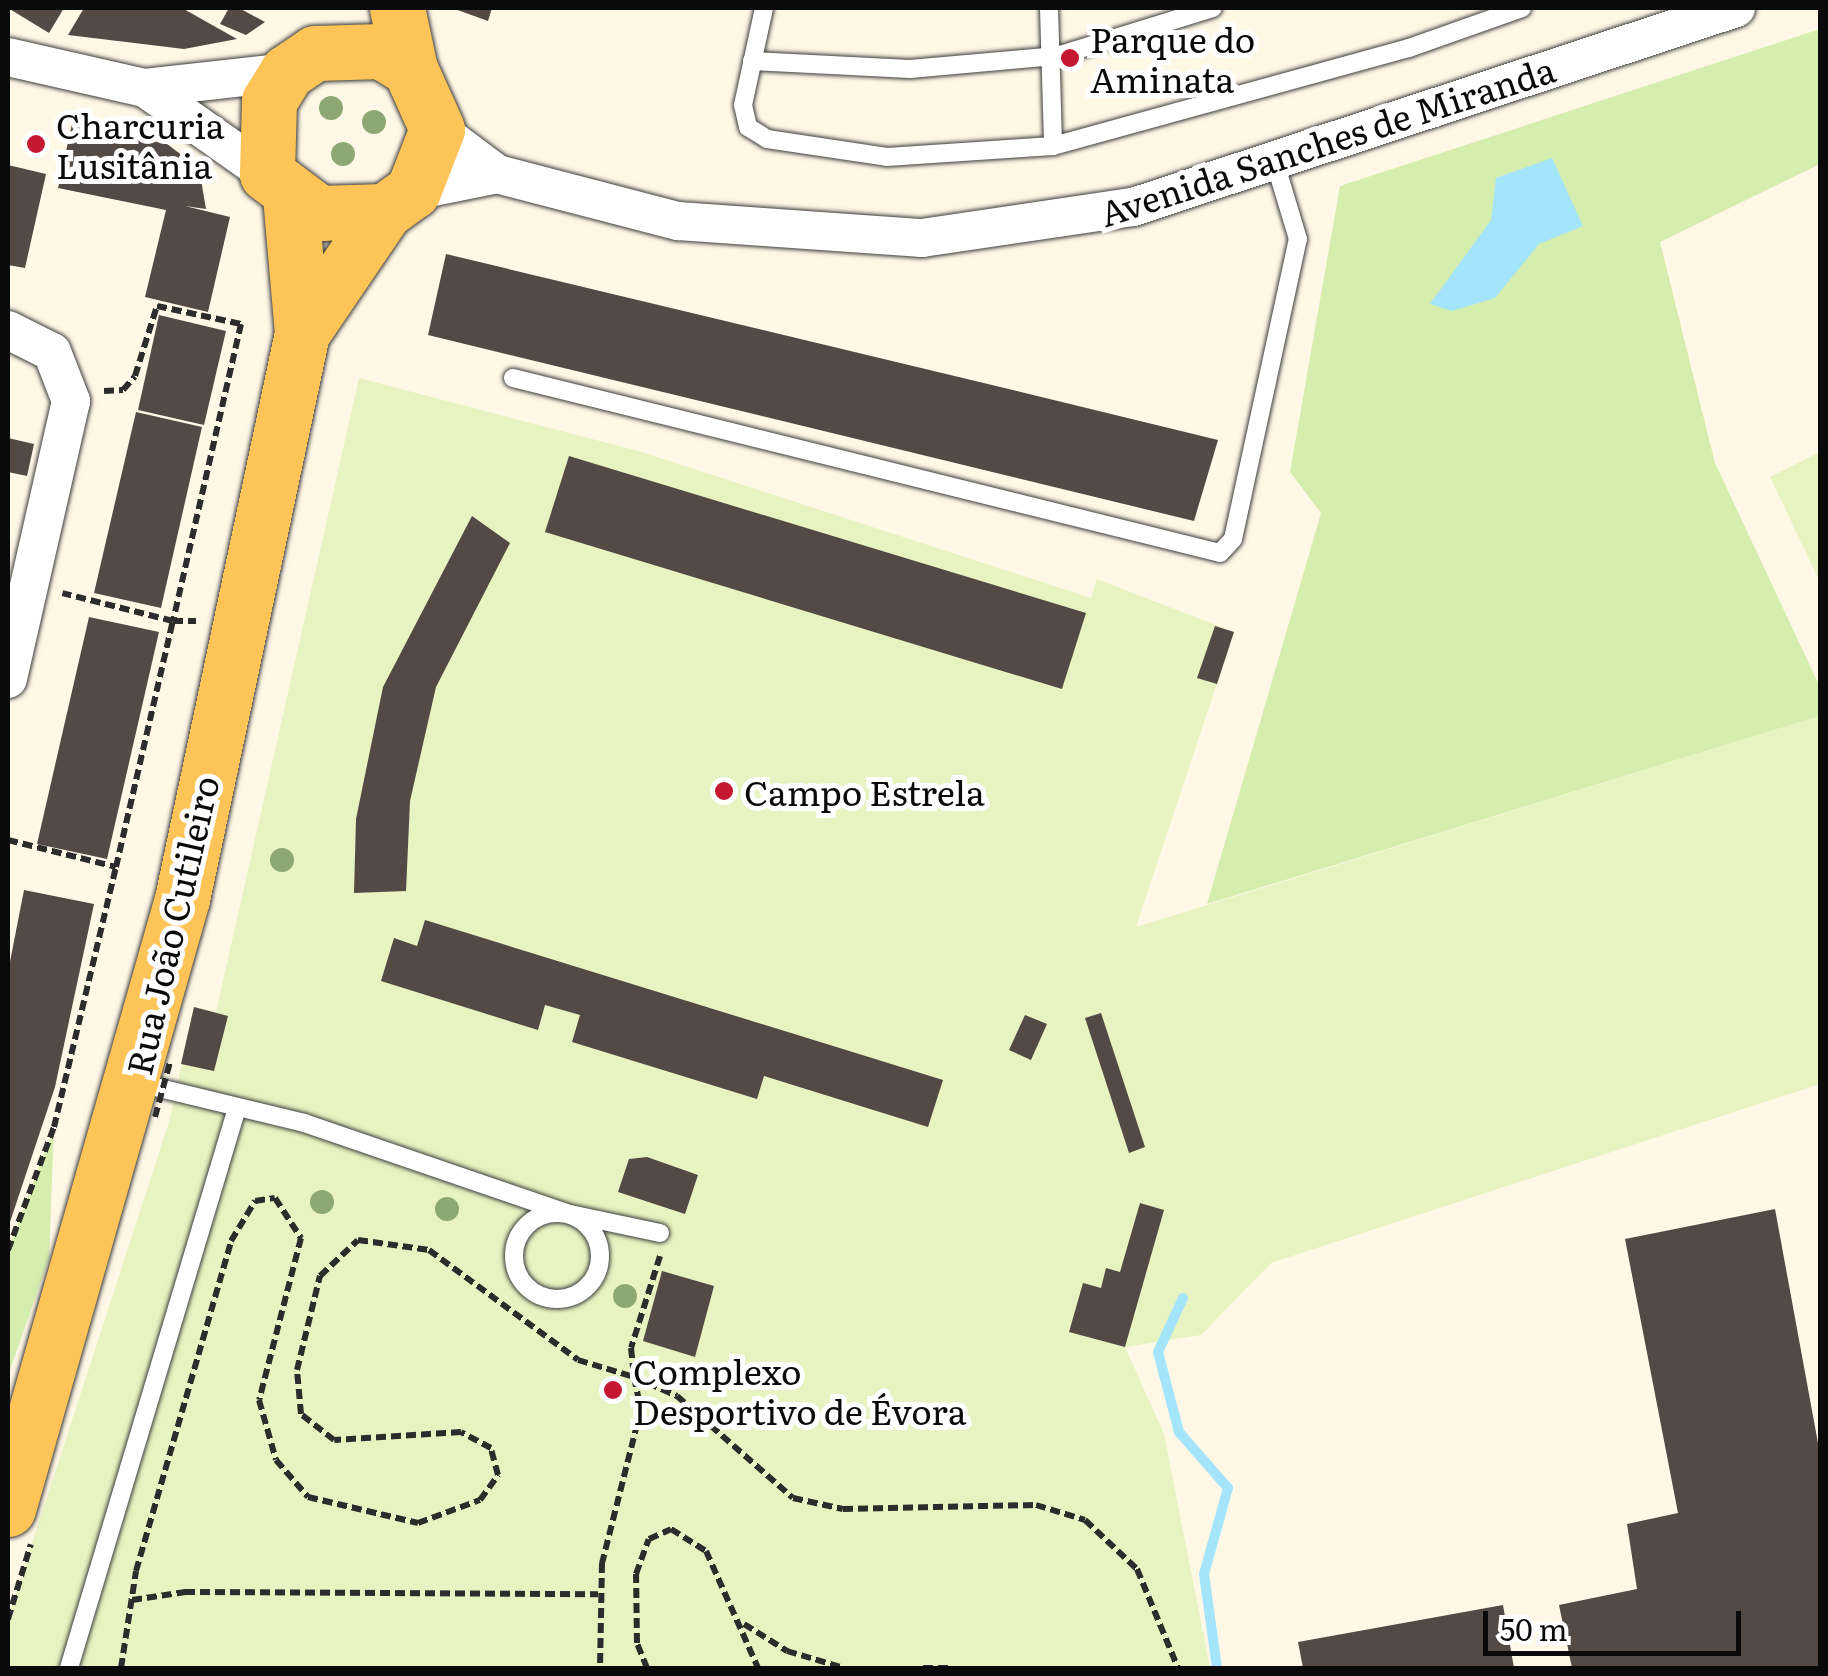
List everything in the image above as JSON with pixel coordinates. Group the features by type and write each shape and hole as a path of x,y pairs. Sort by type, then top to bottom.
{"main road":[{"path":"397,8 410,69 437,129"},
{"path":"313,44 364,48 410,69"},
{"name":"Rua João Cutileiro","path":"8,1509 158,1077 237,624 302,333 269,102 313,44"},
{"name":"Rua João Cutileiro","path":"302,333 399,201 437,129"},
{"path":"279,184 336,216 399,201"}],"street":[{"name":"Avenida Sanches de Miranda","path":"437,129 497,174 678,221 922,238 1133,207 1736,8"},
{"path":"145,88 313,44"},
{"path":"8,57 145,88 279,184"},
{"name":"Avenida Sanches de Miranda","path":"399,201 497,174"},
{"path":"8,330 52,352 71,400 18,583 8,679"}],"lane":[{"path":"764,8 743,116 766,138 887,157 1053,146 1409,48 1522,8"},
{"path":"1049,8 1057,56 1045,95 1053,146"},
{"path":"752,61 910,69 1057,56 1214,8"},
{"path":"513,378 1220,553 1233,540 1298,239 1274,162"},
{"path":"158,1077 238,1108 570,1214 660,1233"},
{"path":"69,1668 238,1108"},
{"path":"570,1214 600,1244 598,1272 578,1294 550,1300 518,1275 514,1247 541,1216 570,1214"}],"path":[{"path":"8,1250 54,1127 241,324 157,306 123,390 71,400"},
{"path":"18,583 172,621 237,624"},
{"path":"8,840 116,867"},
{"path":"121,1668 132,1600 232,1241 255,1200 275,1198 299,1222 260,1400 276,1460 308,1497 418,1523 480,1500 498,1476 491,1448 461,1432 334,1440 301,1414 297,1370 320,1276 358,1240 429,1250 578,1360 634,1377 676,1396 793,1498 843,1509 1036,1505 1084,1520 1136,1569 1178,1668"},
{"path":"600,1668 598,1594 641,1409 631,1348 660,1233"},
{"path":"647,1668 636,1643 636,1574 660,1531 694,1538 743,1623 758,1668"},
{"path":"132,1600 185,1592 598,1594"},
{"path":"743,1623 788,1651 844,1668"},
{"path":"923,1668 948,1668"}],"green space":[{"path":"1820,29 1820,164 1660,242 1715,463 1820,687 1820,716 1207,904 1321,513 1290,472 1340,186"},
{"name":"Campo Estrela","path":"359,378 642,452 1091,598 1097,579 1234,632 1136,927 1820,716 1820,1084 1271,1263 1201,1335 1125,1347 1164,1434 1210,1668 8,1668 8,1617 170,1119 194,1007 216,1012"},
{"path":"1820,452 1820,582 1770,477"},
{"path":"54,1127 49,1258 8,1376 8,1250"}],"water":[{"path":"1552,158 1583,226 1539,244 1495,298 1452,311 1430,304 1491,220 1496,178"}],"building":[{"path":"8,8 64,8 49,33"},
{"path":"84,8 182,8 237,39 184,49 68,35"},
{"path":"229,8 239,8 265,22 246,35 220,24"},
{"path":"452,8 492,8 488,21"},
{"path":"72,124 167,144 199,168 206,209 185,206 230,217 208,312 145,297 166,210 58,188"},
{"path":"8,165 46,174 25,268 8,265"},
{"path":"446,254 1218,440 1194,521 428,335"},
{"path":"159,315 226,331 204,425 138,410"},
{"path":"136,412 202,427 161,608 94,593"},
{"path":"8,438 34,444 27,476 8,472"},
{"path":"569,456 1086,613 1062,689 545,532"},
{"path":"472,516 510,543 436,687 410,801 406,891 354,893 356,819 383,687"},
{"path":"89,617 159,632 107,859 37,844"},
{"path":"1215,626 1234,632 1217,684 1197,678"},
{"path":"24,890 94,904 55,1087 8,1228 8,972"},
{"path":"425,920 943,1080 928,1127 764,1076 757,1099 572,1042 580,1015 545,1005 538,1030 381,981 394,938 417,946"},
{"path":"194,1007 228,1016 214,1071 181,1064"},
{"path":"1101,1013 1145,1147 1129,1153 1085,1018"},
{"path":"1025,1015 1047,1024 1031,1060 1009,1050"},
{"path":"647,1157 698,1175 685,1214 618,1192 629,1159"},
{"path":"1140,1203 1164,1210 1125,1347 1069,1332 1083,1283 1101,1288 1106,1268 1120,1272"},
{"path":"1775,1209 1820,1454 1820,1668 1572,1668 1559,1605 1637,1589 1627,1524 1678,1513 1625,1239"},
{"path":"662,1271 714,1286 695,1357 643,1341"},
{"path":"1503,1605 1514,1668 1303,1668 1298,1642"}],"waterway":[{"path":"1183,1298 1158,1352 1179,1432 1228,1488 1204,1574 1217,1668"}],"place":[{"name":"Parque do Aminata","path":"1070,58"},
{"name":"Charcuria Lusitânia","path":"36,144"},
{"name":"Campo Estrela","path":"724,791"},
{"name":"Complexo Desportivo de Évora","path":"613,1390"}]}
